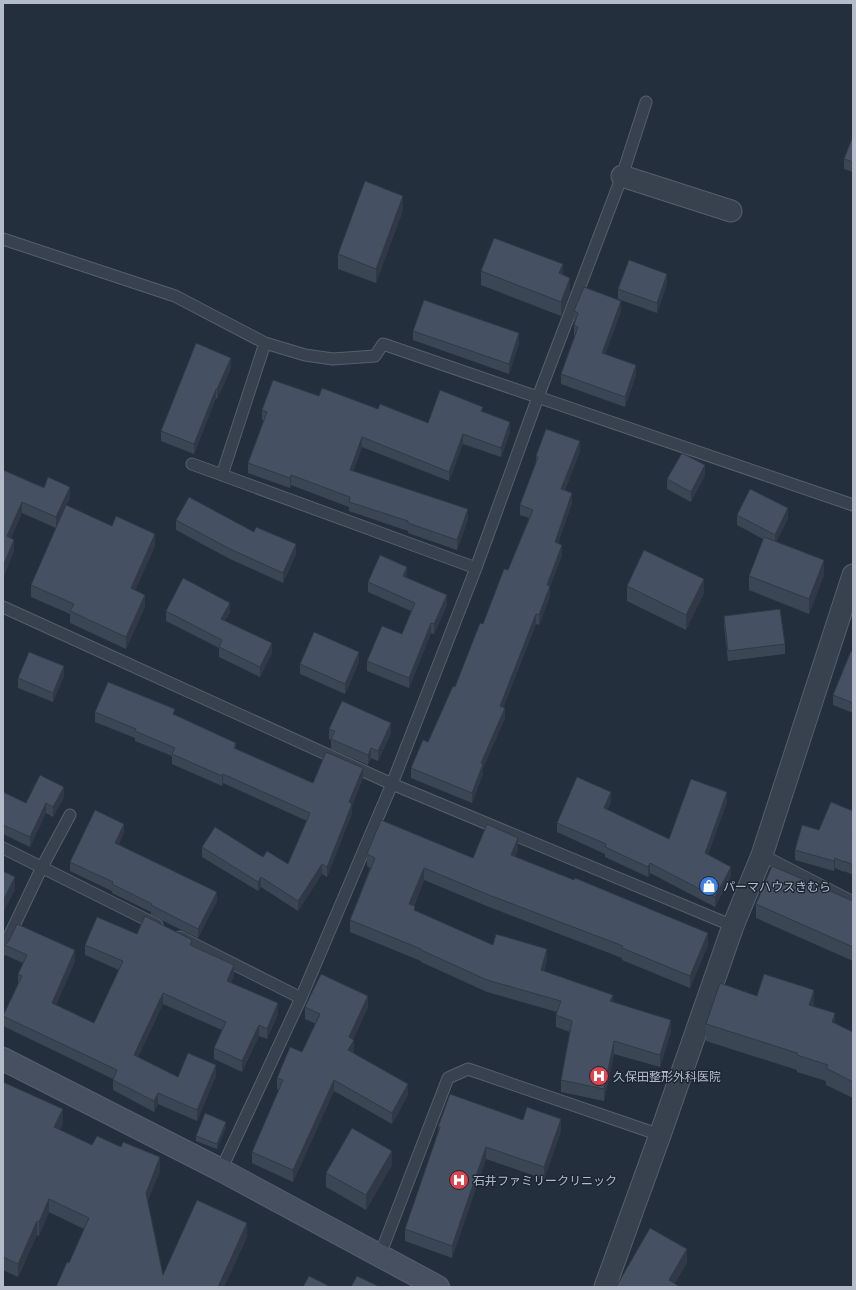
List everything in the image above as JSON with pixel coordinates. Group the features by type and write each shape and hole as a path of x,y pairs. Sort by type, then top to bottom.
{"street":[{"path":"622,176 732,211"},
{"path":"604,1287 660,1135 733,926 762,855 853,575"},
{"path":"3,1059 221,1170 438,1287"}],"lane":[{"path":"221,1170 301,998 392,784 476,568 538,397 622,176 646,102"},
{"path":"3,239 175,296 265,343 305,355 333,359 375,356 383,344 853,505"},
{"path":"222,475 265,343"},
{"path":"192,464 476,568"},
{"path":"3,608 392,784 733,926"},
{"path":"3,950 42,867 70,815"},
{"path":"3,848 301,998"},
{"path":"762,855 853,902"},
{"path":"380,1255 448,1078 468,1069 660,1135"}],"building":[{"path":"853,136 853,162 844,159"},
{"path":"365,181 403,196 376,269 338,254"},
{"path":"494,238 563,264 559,273 570,278 561,302 481,271"},
{"path":"629,260 667,274 657,303 618,289"},
{"path":"584,287 621,301 602,353 636,365 625,397 561,374 578,327 574,325 578,313 574,311"},
{"path":"424,300 519,333 509,364 413,331"},
{"path":"196,343 231,358 216,389 194,444 161,431"},
{"path":"273,380 319,396 322,388 378,409 380,404 428,423 440,390 483,407 481,411 510,422 501,448 463,434 449,472 362,437 350,470 468,509 457,540 408,523 408,521 349,502 350,497 291,475 290,478 248,463 267,412 262,410"},
{"path":"546,429 580,441 561,489 572,493 555,542 562,545 547,585 550,586 539,615 536,614 500,706 505,708 481,763 483,764 472,793 411,768 423,740 428,742 453,686 455,687 480,623 483,624 504,569 508,570 533,510 520,505 538,457 536,456"},
{"path":"682,453 705,465 691,492 667,479"},
{"path":"3,470 44,488 48,477 70,487 56,517 22,502 7,536 14,540 3,566"},
{"path":"750,489 788,508 775,535 737,515"},
{"path":"189,497 254,532 256,527 296,544 283,573 230,549 176,520"},
{"path":"66,505 112,526 116,516 155,534 131,588 145,595 126,637 70,611 74,604 31,585"},
{"path":"764,537 824,560 809,599 749,576"},
{"path":"644,550 704,579 686,615 627,586"},
{"path":"380,555 407,567 403,576 447,595 434,624 431,623 409,678 367,661 382,626 402,634 415,603 368,582"},
{"path":"183,578 230,603 221,619 272,643 260,667 219,647 222,640 166,611"},
{"path":"780,609 785,644 728,651 724,616"},
{"path":"314,632 359,652 345,684 300,664"},
{"path":"851,651 853,652 853,703 833,695"},
{"path":"29,652 64,666 53,693 18,678"},
{"path":"108,682 175,709 173,714 236,743 234,748 313,783 326,752 363,768 349,802 352,804 327,867 322,864 298,901 261,877 258,882 202,847 215,827 263,857 267,851 288,864 310,813 223,774 222,776 172,754 175,748 135,731 136,729 95,712"},
{"path":"342,701 391,723 378,751 371,748 368,755 331,739 335,731 329,729"},
{"path":"40,775 64,787 53,807 46,803 30,837 3,825 3,792 26,803"},
{"path":"577,777 611,792 604,808 669,839 691,779 727,792 705,853 731,867 715,897 650,863 648,867 605,847 606,844 557,823"},
{"path":"831,802 853,811 853,865 835,858 834,861 795,850 802,825 819,830"},
{"path":"95,810 124,824 115,843 217,892 198,929 112,884 113,882 70,862"},
{"path":"381,820 473,858 487,824 518,838 511,855 574,880 575,878 708,933 690,976 622,948 623,946 489,895 424,868 409,904 415,906 414,910 493,945 496,934 547,949 541,970 613,995 610,1001 671,1020 660,1055 614,1041 604,1089 561,1080 572,1021 556,1015 561,1001 487,980 421,949 350,920 375,858 367,854"},
{"path":"772,866 853,901 853,947 756,904"},
{"path":"3,871 15,877 3,901"},
{"path":"145,916 192,940 190,945 234,965 227,981 278,1003 267,1029 259,1025 242,1061 214,1048 226,1022 163,993 134,1055 178,1077 188,1053 216,1065 197,1110 158,1093 154,1101 113,1080 117,1070 3,1016 22,976 18,974 27,955 5,945 9,941 17,924 75,950 52,1003 94,1023 123,961 85,945 97,917 137,934"},
{"path":"321,974 368,996 349,1037 354,1040 348,1050 408,1084 392,1113 334,1080 293,1170 252,1152 283,1080 277,1078 290,1047 302,1052 320,1014 305,1007"},
{"path":"764,974 814,990 809,1005 835,1013 832,1022 853,1032 853,1082 826,1068 828,1065 797,1055 797,1053 706,1024 720,983 757,996"},
{"path":"3,1082 63,1109 54,1127 92,1145 97,1136 121,1147 123,1142 160,1157 146,1193 163,1275 197,1200 247,1223 218,1287 56,1287 67,1262 69,1263 89,1218 49,1199 39,1222 37,1221 18,1264 3,1257"},
{"path":"450,1094 523,1120 527,1107 561,1119 544,1167 486,1147 452,1246 405,1229"},
{"path":"205,1113 226,1122 217,1144 196,1136"},
{"path":"352,1128 392,1151 366,1195 326,1173"},
{"path":"650,1228 687,1249 669,1280 680,1287 616,1287"},
{"path":"309,1276 331,1287 303,1287"},
{"path":"357,1276 380,1287 351,1287"}],"place":[{"name":"パーマハウスきむら","path":"709,886"},
{"name":"久保田整形外科医院","path":"599,1076"},
{"name":"石井ファミリークリニック","path":"459,1180"}]}
